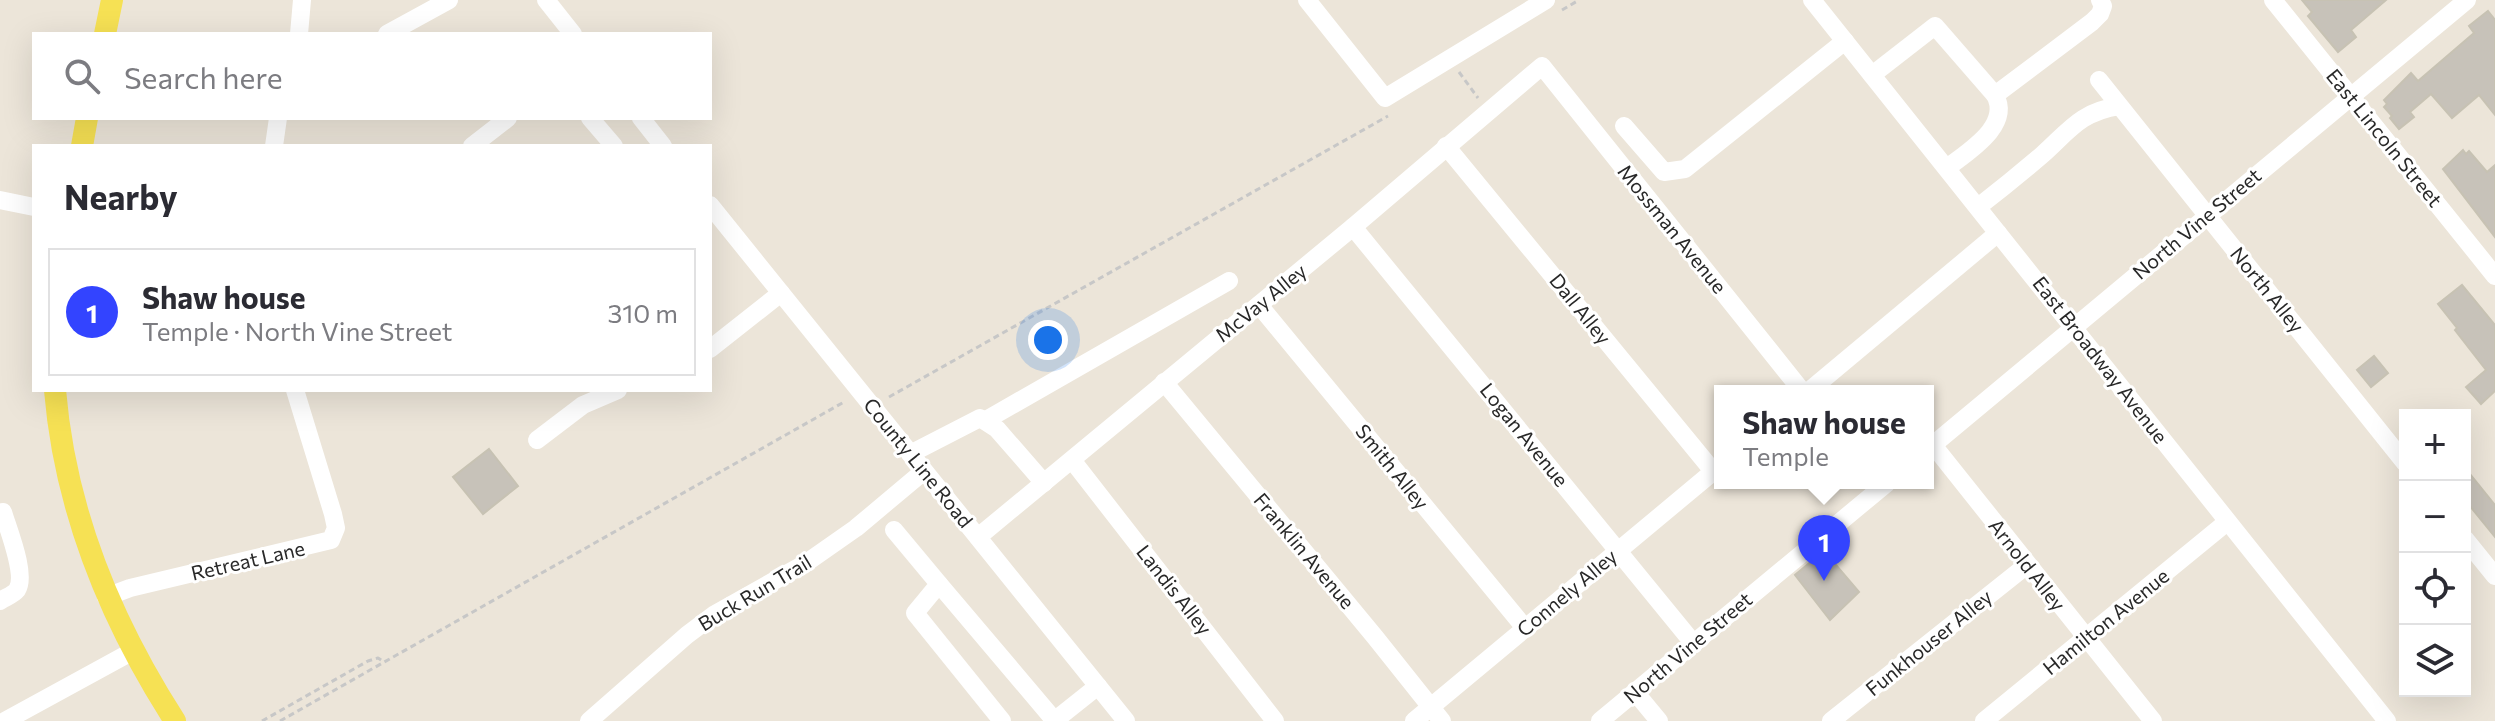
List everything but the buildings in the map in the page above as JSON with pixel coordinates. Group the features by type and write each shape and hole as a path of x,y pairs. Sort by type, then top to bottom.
{"main road":[{"path":"105,32 112,0"},
{"path":"82,144 87,120"},
{"path":"55,392 74,505 106,597 133,651 175,721"}],"street":[{"path":"299,32 302,0"},
{"path":"391,32 449,0"},
{"path":"546,0 571,32"},
{"path":"1307,0 1385,98 1549,8"},
{"name":"East Broadway Avenue","path":"1812,0 2387,721"},
{"path":"1995,95 2092,22 2103,6 2100,0"},
{"name":"East Lincoln Street","path":"2273,0 2495,276"},
{"name":"North Vine Street","path":"1934,445 2467,0"},
{"path":"1872,75 1935,26 1995,95 1999,111 1993,129 1947,168"},
{"path":"1624,126 1664,172 1685,169 1845,41"},
{"name":"McVay Alley","path":"978,537 1353,227 1542,66"},
{"name":"Mossman Avenue","path":"1542,66 1797,385"},
{"name":"North Alley","path":"2099,80 2399,455"},
{"path":"1978,207 2045,153 2082,118 2097,109 2119,106"},
{"path":"274,144 278,120"},
{"path":"475,144 505,120"},
{"path":"592,120 612,144"},
{"path":"642,120 658,144"},
{"name":"Dall Alley","path":"1446,146 1714,466"},
{"path":"0,200 32,207"},
{"name":"County Line Road","path":"712,207 1126,721"},
{"name":"Logan Avenue","path":"1353,227 1694,644"},
{"path":"1816,385 1998,233"},
{"path":"986,420 1229,281"},
{"path":"712,347 781,293"},
{"name":"Smith Alley","path":"1259,305 1525,628"},
{"name":"Franklin Avenue","path":"1164,382 1436,714"},
{"name":"Retreat Lane","path":"106,597 130,588 331,540 336,528 333,514 296,392"},
{"path":"537,440 583,405 613,392"},
{"path":"910,454 980,418 997,429 1044,483"},
{"name":"Arnold Alley","path":"1934,451 2153,721"},
{"name":"Landis Alley","path":"1072,460 1275,721"},
{"name":"Connely Alley","path":"1414,721 1436,714 1525,628 1714,470"},
{"name":"Buck Run Trail","path":"589,721 715,614 806,563 856,528 924,471"},
{"name":"North Vine Street","path":"1600,721 1876,489"},
{"path":"0,601 15,593 20,582 20,571 3,512"},
{"name":"Hamilton Avenue","path":"1984,721 2227,522"},
{"path":"894,530 1055,721 1098,686"},
{"path":"2471,546 2495,576"},
{"name":"Funkhouser Alley","path":"1831,721 2027,565"},
{"path":"939,584 915,613 1002,721"},
{"path":"5,721 133,651"},
{"path":"1635,692 1659,721"}],"path":[{"path":"1549,8 1579,0"},
{"path":"1459,72 1488,110"},
{"path":"280,721 849,399 882,402 1396,112"},
{"path":"262,721 368,661 378,658 384,662"}],"place":[{"name":"Shaw house","path":"1824,581"}]}
